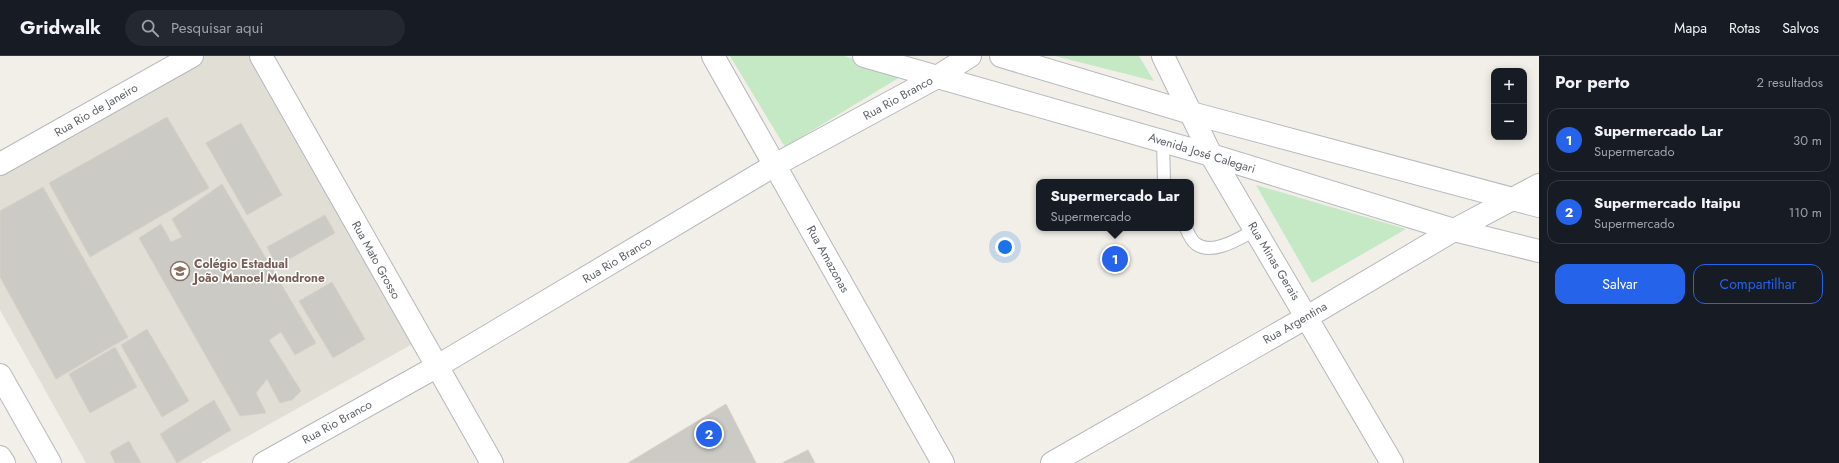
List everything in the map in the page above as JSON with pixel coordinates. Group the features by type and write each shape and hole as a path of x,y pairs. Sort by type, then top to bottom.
{"street":[{"name":"Rua Rio de Janeiro","path":"0,164 192,56"},
{"name":"Rua Mato Grosso","path":"261,56 436,367 492,463"},
{"name":"Rua Amazonas","path":"713,56 943,463"},
{"name":"Avenida José Calegari","path":"864,56 1211,155 1454,230 1539,251"},
{"name":"Rua Rio Branco","path":"264,463 436,367 775,165 936,77 970,56"},
{"path":"1001,56 1191,114 1539,206"},
{"name":"Rua Minas Gerais","path":"1163,56 1211,155 1392,463"},
{"name":"Rua Argentina","path":"1052,463 1307,317 1454,230 1539,185"},
{"path":"0,375 50,463"},
{"path":"0,457 4,463"}],"lane":[{"path":"1163,141 1164,179"},
{"path":"1188,231 1195,244 1207,248 1224,245 1256,230"}],"shaded area":[{"path":"204,56 257,56 416,342 200,463 86,463 0,310 0,170"}],"green space":[{"path":"730,56 844,56 905,74 785,147"},
{"path":"1055,56 1139,56 1154,81"},
{"path":"1256,185 1406,229 1312,283"}],"building":[{"path":"167,117 209,188 90,257 49,183"},
{"path":"241,123 282,195 247,215 206,143"},
{"path":"222,184 316,343 295,355 281,332 269,340 301,391 292,400 280,403 267,379 256,393 266,413 240,416 139,238 161,224 171,242 182,237 172,219"},
{"path":"43,187 128,337 56,379 0,277 0,211"},
{"path":"325,215 335,233 277,266 267,247"},
{"path":"332,282 365,339 333,358 299,301"},
{"path":"147,329 189,401 162,417 121,345"},
{"path":"115,347 137,387 90,413 69,374"},
{"path":"214,400 231,430 177,463 160,434"},
{"path":"726,404 756,463 628,463"},
{"path":"129,441 141,463 115,463 110,452"},
{"path":"808,450 815,463 782,463"}],"place":[{"name":"Supermercado Lar","path":"1115,259"},
{"name":"Colégio Estadual João Manoel Mondrone","path":"180,271"},
{"name":"Supermercado Itaipu","path":"709,434"}]}
